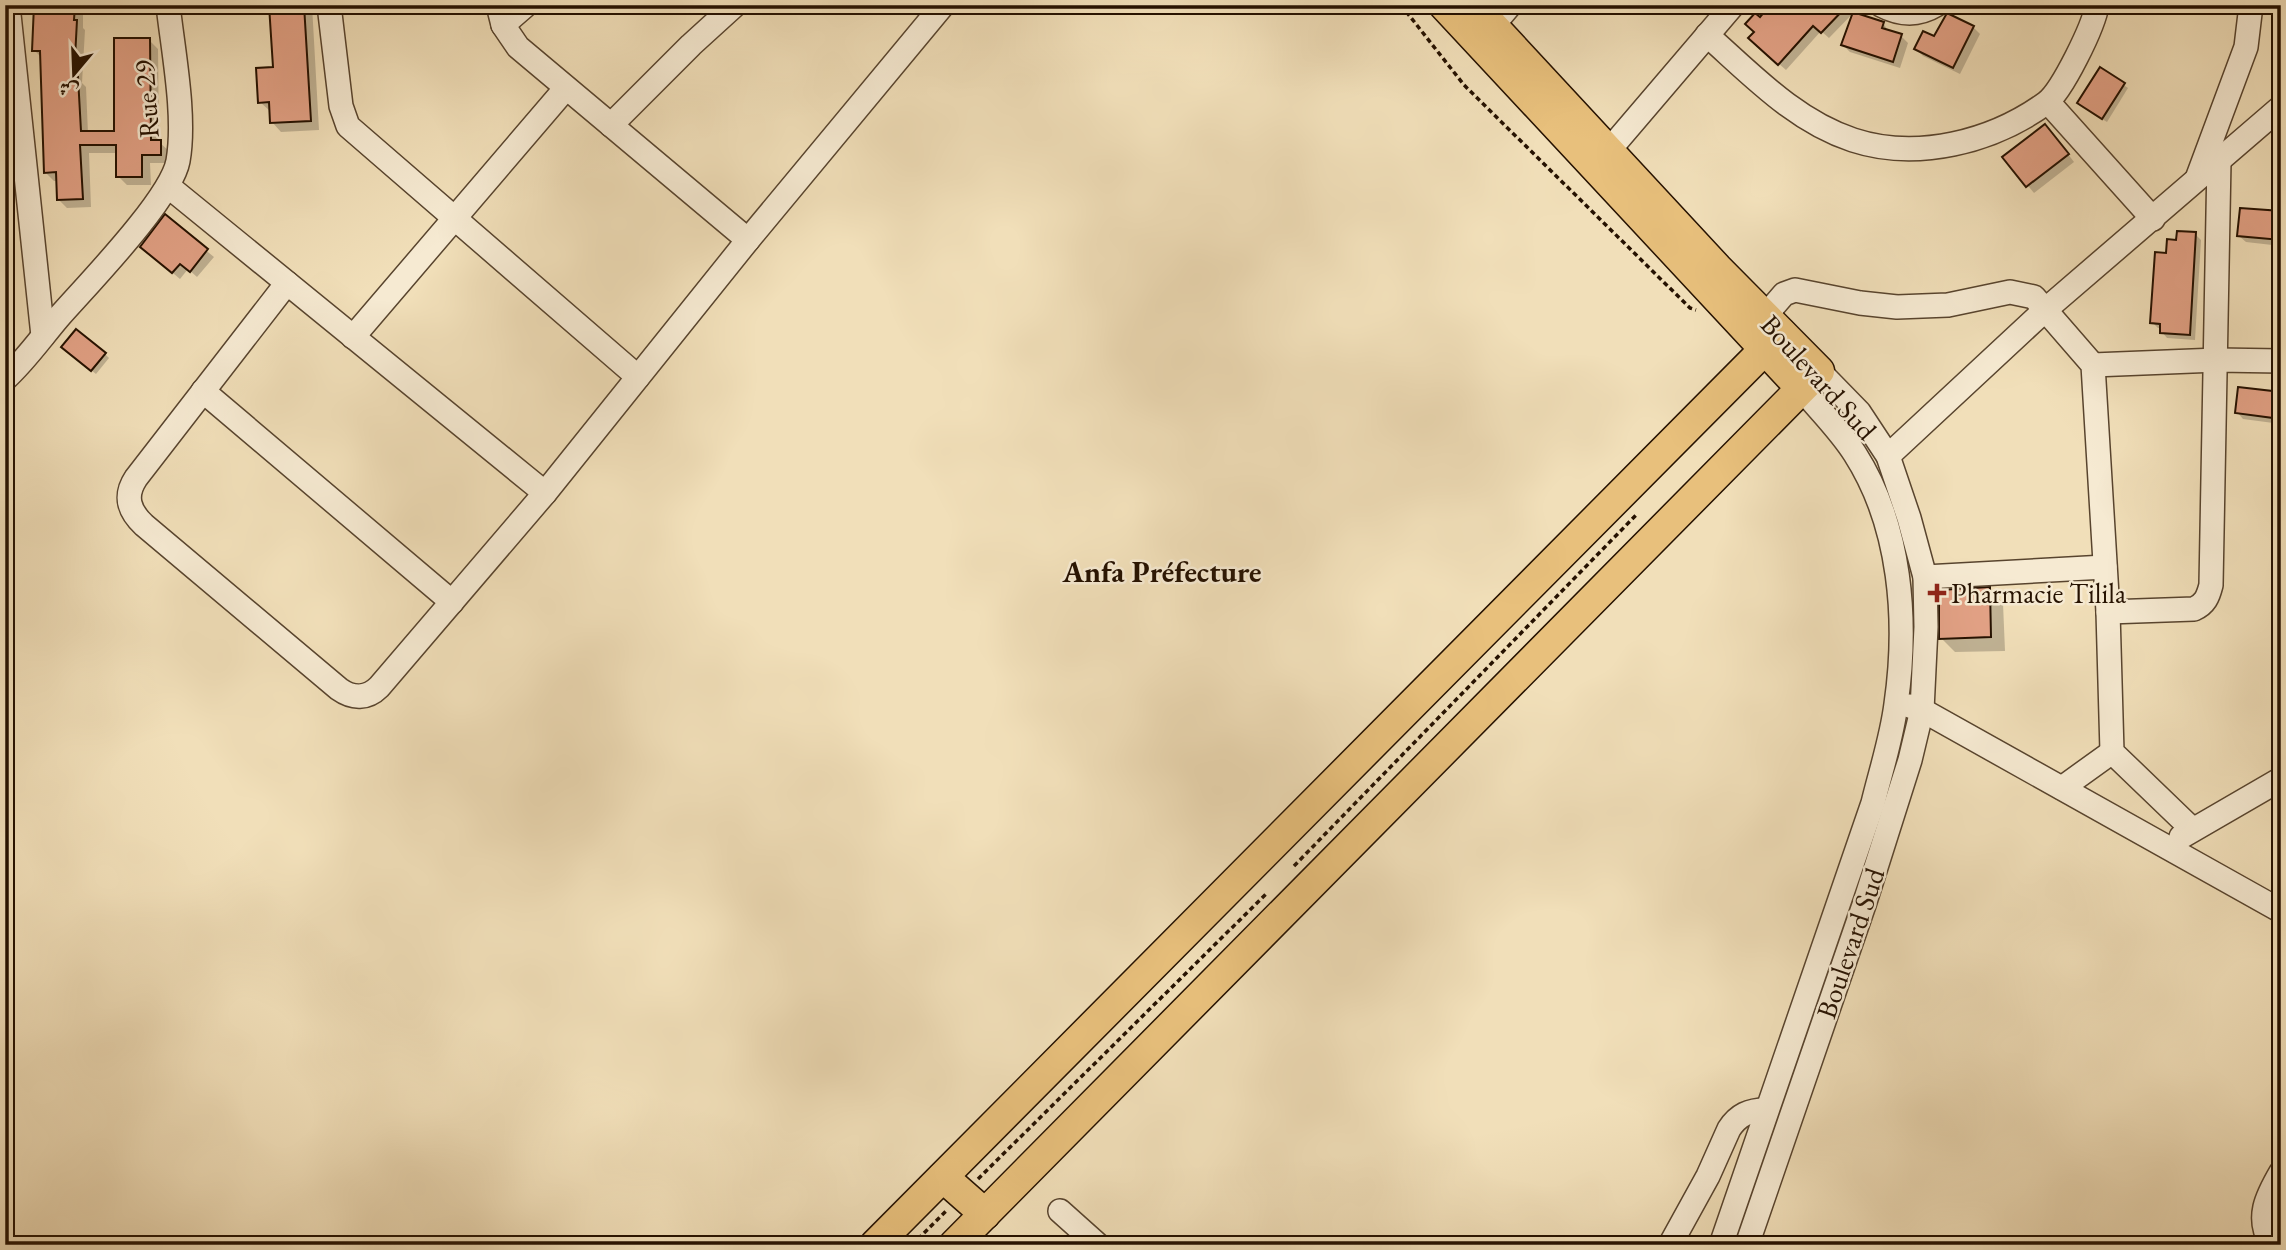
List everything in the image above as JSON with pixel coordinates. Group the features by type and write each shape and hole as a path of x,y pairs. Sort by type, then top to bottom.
{"main road":[{"name":"Boulevard Sud","path":"1444,5 1488,20 1602,160 1770,333 1810,380"},
{"path":"875,1245 953,1185 1770,333"},
{"path":"954,1245 1810,380"},
{"path":"953,1185 985,1214"}],"street":[{"path":"8,5 43,336"},
{"name":"Rue 29","path":"5,379 145,217 168,186 177,163 180,145 168,5"},
{"path":"330,5 341,106 348,126 638,377"},
{"path":"526,5 501,15 518,47 748,240"},
{"path":"611,125 734,5"},
{"path":"287,283 131,485 128,499 138,520 339,690 360,697 379,687 545,492 748,240 943,5"},
{"path":"1602,160 1733,5"},
{"path":"1881,5 1890,10 1907,13 1924,12 1937,5"},
{"path":"1707,35 1803,118 1854,140 1903,149 1954,144 2002,128 2048,102 2077,57 2096,14 2097,5"},
{"path":"2197,179 2246,47 2251,5"},
{"path":"353,337 566,88"},
{"path":"2048,102 2153,219"},
{"path":"1888,456 2044,311 2281,107"},
{"path":"2108,612 2194,609 2208,598 2211,585 2220,161"},
{"path":"168,186 545,492"},
{"path":"1770,333 1784,294 1795,290 1860,303 1897,307 1948,305 2010,292 2022,293 2034,298 2093,365 2108,612 2112,752 2192,829"},
{"path":"2093,365 2217,360 2281,361"},
{"name":"Boulevard Sud","path":"1747,1245 1864,905 1910,760 1922,710 1926,627 1925,577 1888,456 1858,412 1810,380"},
{"name":"Boulevard Sud","path":"1721,1245 1873,803 1897,702 1899,588 1888,529 1876,492 1810,380"},
{"path":"203,391 452,602"},
{"path":"1925,577 2105,567"},
{"path":"1897,702 1922,710 2281,911"},
{"path":"2062,788 2112,752"},
{"path":"2167,847 2192,829 2281,779"},
{"path":"1670,1245 1734,1122 1748,1112 1766,1110"},
{"path":"2272,1245 2263,1223 2263,1210 2266,1197 2281,1171"},
{"path":"1060,1211 1098,1245"}],"path":[{"path":"1401,5 1464,85 1690,308 1702,313"},
{"path":"1289,871 1639,512"},
{"path":"912,1245 953,1185 988,1168 1269,890"},
{"path":"988,1168 1010,1189"}],"building":[{"path":"34,5 75,5 74,20 77,20 74,77 78,77 81,131 114,131 114,38 150,38 151,140 161,140 161,155 142,155 142,177 116,177 116,145 80,145 83,199 57,200 56,172 44,173 40,51 32,51"},
{"path":"269,5 304,5 311,121 270,123 269,102 258,103 256,68 273,67"},
{"path":"1770,5 1848,5 1821,33 1813,26 1778,65 1748,38 1754,32 1745,24 1755,13 1760,17"},
{"path":"1853,12 1884,22 1882,28 1902,34 1893,62 1841,45"},
{"path":"1947,13 1974,26 1953,68 1914,49 1923,31 1934,36"},
{"path":"2100,67 2125,83 2102,119 2077,103"},
{"path":"2045,124 2069,154 2026,187 2002,157"},
{"path":"2240,208 2281,211 2281,240 2237,236"},
{"path":"165,214 208,249 190,272 180,264 172,273 140,247"},
{"path":"2177,231 2196,232 2190,335 2160,333 2160,324 2150,323 2155,252 2166,253 2167,239 2176,240"},
{"path":"76,329 106,353 91,371 61,347"},
{"path":"2238,387 2281,392 2281,419 2235,413"},
{"path":"1990,587 1991,637 1939,639 1939,590"}],"place":[{"name":"Pharmacie Tilila","path":"1937,593"}],"district":[{"name":"Anfa Préfecture","path":"1162,571"}]}
